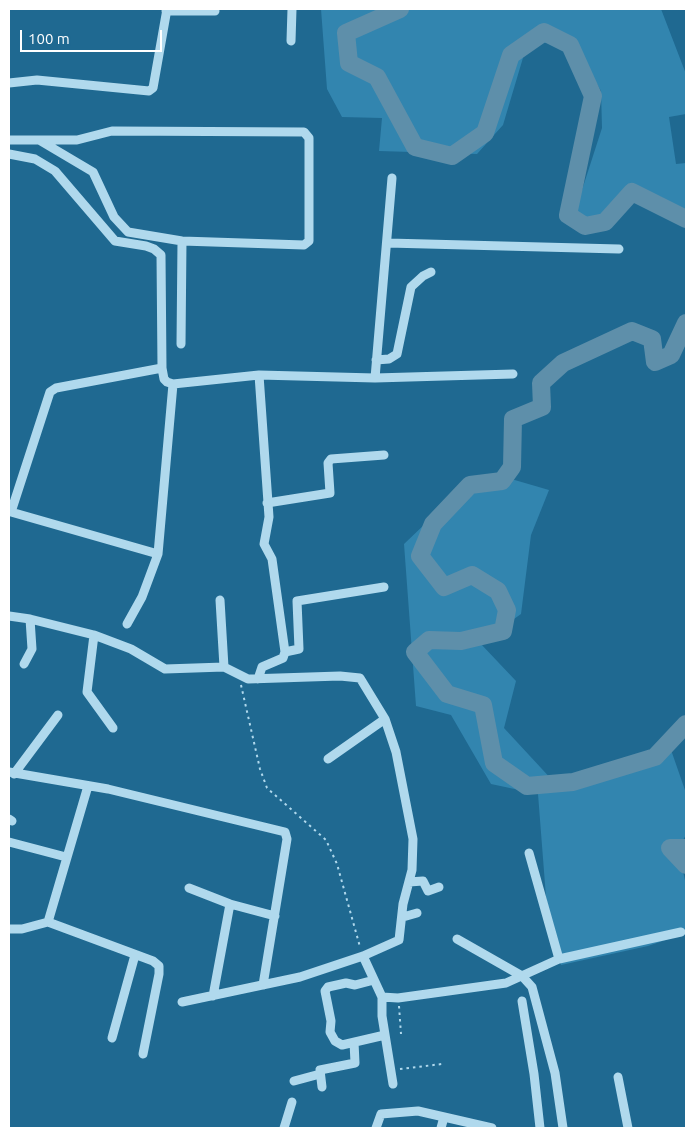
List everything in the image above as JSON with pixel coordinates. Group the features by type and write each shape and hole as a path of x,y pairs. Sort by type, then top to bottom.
{"street":[{"path":"291,41 292,9"},
{"path":"9,84 37,80 149,91 154,88 166,10 215,11"},
{"path":"9,140 86,139 112,131 304,132 308,134 309,241 306,245 182,241 128,232 114,217 93,172 39,140"},
{"path":"9,154 34,158 55,171 115,241 154,248 161,255 162,368 164,380 173,384 259,375 375,378 513,374"},
{"path":"375,378 388,244 392,178"},
{"path":"181,344 182,241"},
{"path":"388,244 619,248"},
{"path":"376,360 390,358 397,354 411,286 431,272"},
{"path":"158,554 11,512 50,392 56,388 162,368"},
{"path":"258,679 262,667 283,658 285,652 272,559 264,544 269,517 259,375"},
{"path":"127,624 142,597 158,554 173,384"},
{"path":"267,503 330,493 328,463 330,459 384,455"},
{"path":"285,652 299,649 297,601 384,587"},
{"path":"220,600 224,667"},
{"path":"9,616 30,619 94,636 131,649 166,669 224,667 239,676 258,679 340,676 360,678 385,719 396,752 413,839 414,855 403,904 399,940 362,956 300,978 182,1002"},
{"path":"24,664 32,649 30,619"},
{"path":"94,636 87,692 114,728"},
{"path":"58,715 11,773 88,786 285,832 287,839 262,985"},
{"path":"328,758 385,719"},
{"path":"48,922 88,786"},
{"path":"9,842 66,857"},
{"path":"529,853 559,959"},
{"path":"409,882 423,882 428,891 439,887"},
{"path":"189,888 230,904 275,916"},
{"path":"213,996 230,904"},
{"path":"403,917 417,913"},
{"path":"9,929 22,929 48,922 153,961 159,966 143,1054"},
{"path":"382,997 398,998 506,983 559,959 682,932"},
{"path":"457,939 522,976 532,987 545,1032 563,1128"},
{"path":"112,1038 135,955"},
{"path":"362,956 382,997 385,1035 393,1084"},
{"path":"374,980 355,985 346,984 328,987 325,991 332,1037 342,1045 385,1035"},
{"path":"522,1001 534,1074 540,1128"},
{"path":"322,1087 321,1070 355,1063 354,1042"},
{"path":"294,1081 320,1074"},
{"path":"618,1077 628,1128"},
{"path":"284,1128 292,1102"},
{"path":"376,1128 381,1114 396,1111 418,1111 492,1128"},
{"path":"441,1128 444,1117"}],"path":[{"path":"239,676 260,769 267,788 326,840 337,864 362,956"},
{"path":"398,998 401,1034"},
{"path":"391,1072 442,1064"}],"shaded area":[{"path":"321,9 661,9 686,74 686,114 669,117 676,164 686,163 686,213 659,196 627,203 591,233 572,221 602,128 601,91 575,46 528,41 503,125 477,154 379,151 382,118 342,117 327,89"},
{"path":"501,476 549,490 531,535 521,614 480,643 516,681 504,728 554,782 670,747 686,793 686,835 678,848 686,885 686,933 648,946 561,965 546,897 538,794 491,784 451,715 416,706 404,544 473,478"}],"waterway":[{"path":"400,9 346,33 349,63 377,77 415,147 452,156 485,133 511,55 544,32 570,45 593,96 568,215 585,226 605,222 632,192 686,219"},
{"path":"686,323 671,355 655,362 652,339 632,331 563,363 541,383 542,407 513,419 512,467 502,481 470,485 433,524 420,556 444,587 472,575 498,591 507,610 503,631 461,641 429,640 415,652 447,694 483,705 494,763 527,786 573,782 655,757 686,724"},
{"path":"686,848 670,848 686,865"}]}
